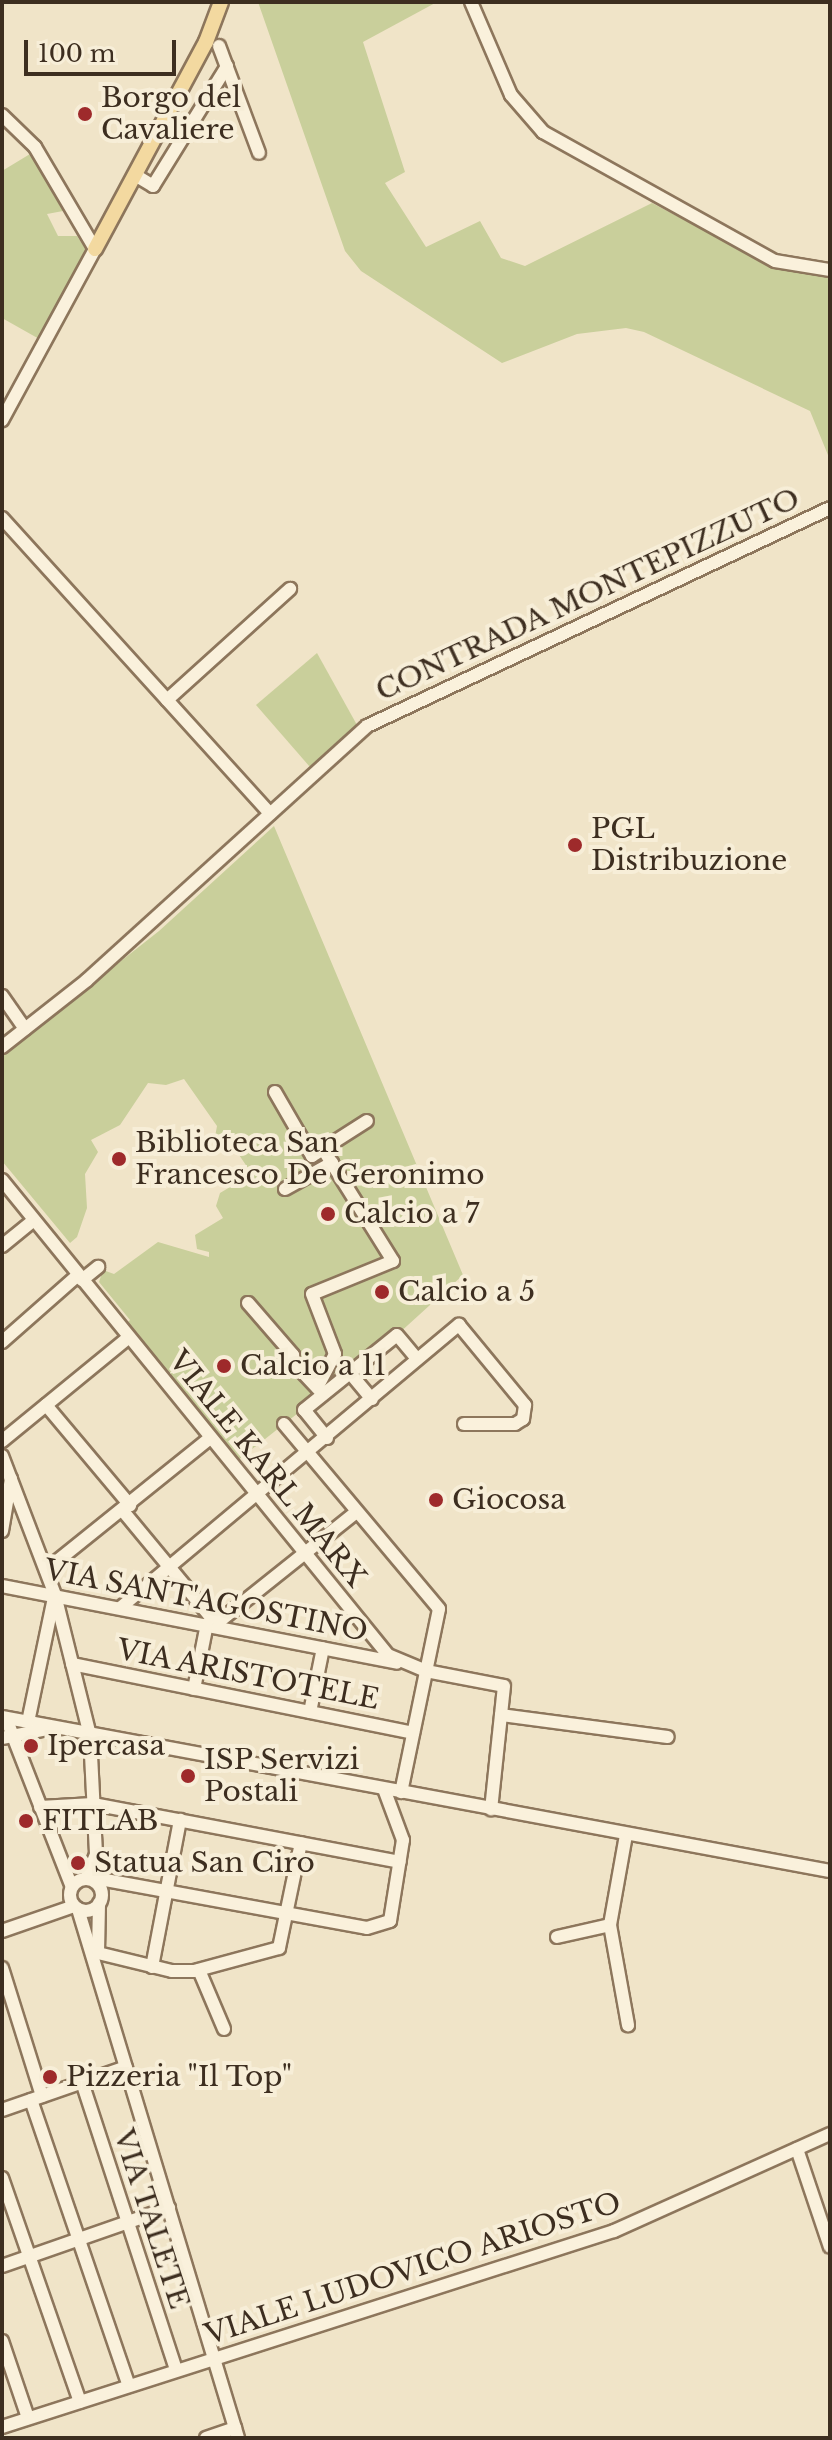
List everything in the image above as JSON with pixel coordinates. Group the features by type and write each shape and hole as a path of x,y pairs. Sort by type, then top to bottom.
{"main road":[{"path":"95,249 206,42 221,2"}],"street":[{"path":"471,2 511,95 543,132 775,261 830,270"},
{"path":"219,46 259,153"},
{"path":"135,175 153,186 227,66"},
{"path":"2,115 35,147 95,249 2,420"},
{"name":"CONTRADA MONTEPIZZUTO","path":"2,1047 87,980 367,726 830,508"},
{"path":"2,518 270,814"},
{"path":"167,700 290,589"},
{"path":"2,996 25,1029"},
{"path":"275,1092 312,1156 367,1121"},
{"path":"323,1149 393,1261 312,1294 335,1354 320,1391 304,1410 327,1438"},
{"path":"285,1189 332,1163"},
{"name":"VIALE KARL MARX","path":"2,1180 304,1553 401,1664"},
{"path":"2,1246 34,1220"},
{"path":"2,1342 80,1277 98,1267"},
{"path":"248,1303 293,1355 285,1361 320,1391"},
{"path":"120,1608 308,1455 459,1325 525,1405 523,1419 515,1424 464,1424"},
{"path":"320,1391 350,1373 397,1335 417,1359"},
{"path":"2,1441 128,1338"},
{"path":"350,1373 372,1399"},
{"path":"46,1405 214,1625"},
{"path":"284,1424 355,1513 439,1609 401,1792"},
{"path":"46,1570 127,1508 210,1438"},
{"path":"3,1460 55,1595 90,1735 100,1879 98,1958"},
{"path":"2,1531 12,1477"},
{"path":"194,1689 214,1625 355,1513"},
{"name":"VIA SANT'AGOSTINO","path":"2,1586 401,1664"},
{"path":"17,1730 55,1595"},
{"path":"310,1712 323,1648"},
{"name":"VIA ARISTOTELE","path":"72,1664 413,1733"},
{"path":"401,1664 504,1686 491,1809"},
{"path":"501,1715 668,1737"},
{"path":"4,1717 17,1730 40,1807 72,1887 76,1908 98,1958 126,2067 217,2357 237,2433 206,2438"},
{"path":"17,1730 56,1728 830,1871"},
{"path":"100,1879 367,1928 390,1921 403,1840 384,1789"},
{"path":"40,1807 93,1804 400,1862"},
{"path":"152,1967 180,1820"},
{"path":"626,1835 610,1925 628,2025"},
{"path":"98,1958 152,1967 199,1970 279,1948 301,1843"},
{"path":"72,1887 86,1879 96,1854"},
{"path":"2,1931 76,1908 92,1910 100,1899 99,1886 86,1879"},
{"path":"557,1937 610,1925"},
{"path":"2,1968 36,2098 79,2239 129,2386"},
{"path":"199,1970 224,2029"},
{"path":"2,2110 126,2067"},
{"name":"VIA TALETE","path":"82,2082 176,2370"},
{"name":"VIALE LUDOVICO ARIOSTO","path":"2,2427 643,2221 830,2134"},
{"path":"797,2149 830,2247"},
{"path":"2,2178 80,2402"},
{"path":"2,2266 169,2208"},
{"path":"2,2341 28,2418"}],"green space":[{"path":"258,2 437,2 363,42 405,172 385,183 426,247 480,221 501,258 525,266 652,203 779,270 830,271 830,460 810,411 644,332 626,328 577,334 502,363 361,271 345,251"},
{"path":"30,154 63,211 47,214 58,236 77,236 86,250 41,340 2,318 2,171"},
{"path":"317,653 357,725 310,767 256,705"},
{"path":"274,826 463,1275 397,1335 232,1465 121,1328 130,1320 99,1282 103,1270 114,1274 158,1242 209,1257 209,1252 197,1249 195,1235 223,1218 216,1206 220,1193 252,1174 224,1133 215,1137 217,1126 184,1079 166,1085 148,1083 120,1125 91,1140 98,1152 85,1174 87,1208 77,1237 70,1243 2,1161 2,1055 159,931"}],"place":[{"name":"Borgo del Cavaliere","path":"85,114"},
{"name":"PGL Distribuzione","path":"575,845"},
{"name":"Biblioteca San Francesco De Geronimo","path":"119,1159"},
{"name":"Calcio a 7","path":"328,1214"},
{"name":"Calcio a 5","path":"382,1292"},
{"name":"Calcio a 11","path":"224,1366"},
{"name":"Giocosa","path":"436,1500"},
{"name":"Ipercasa","path":"31,1746"},
{"name":"ISP Servizi Postali","path":"188,1776"},
{"name":"FITLAB","path":"26,1821"},
{"name":"Statua San Ciro","path":"78,1863"},
{"name":"Pizzeria \"Il Top\"","path":"50,2077"}]}
